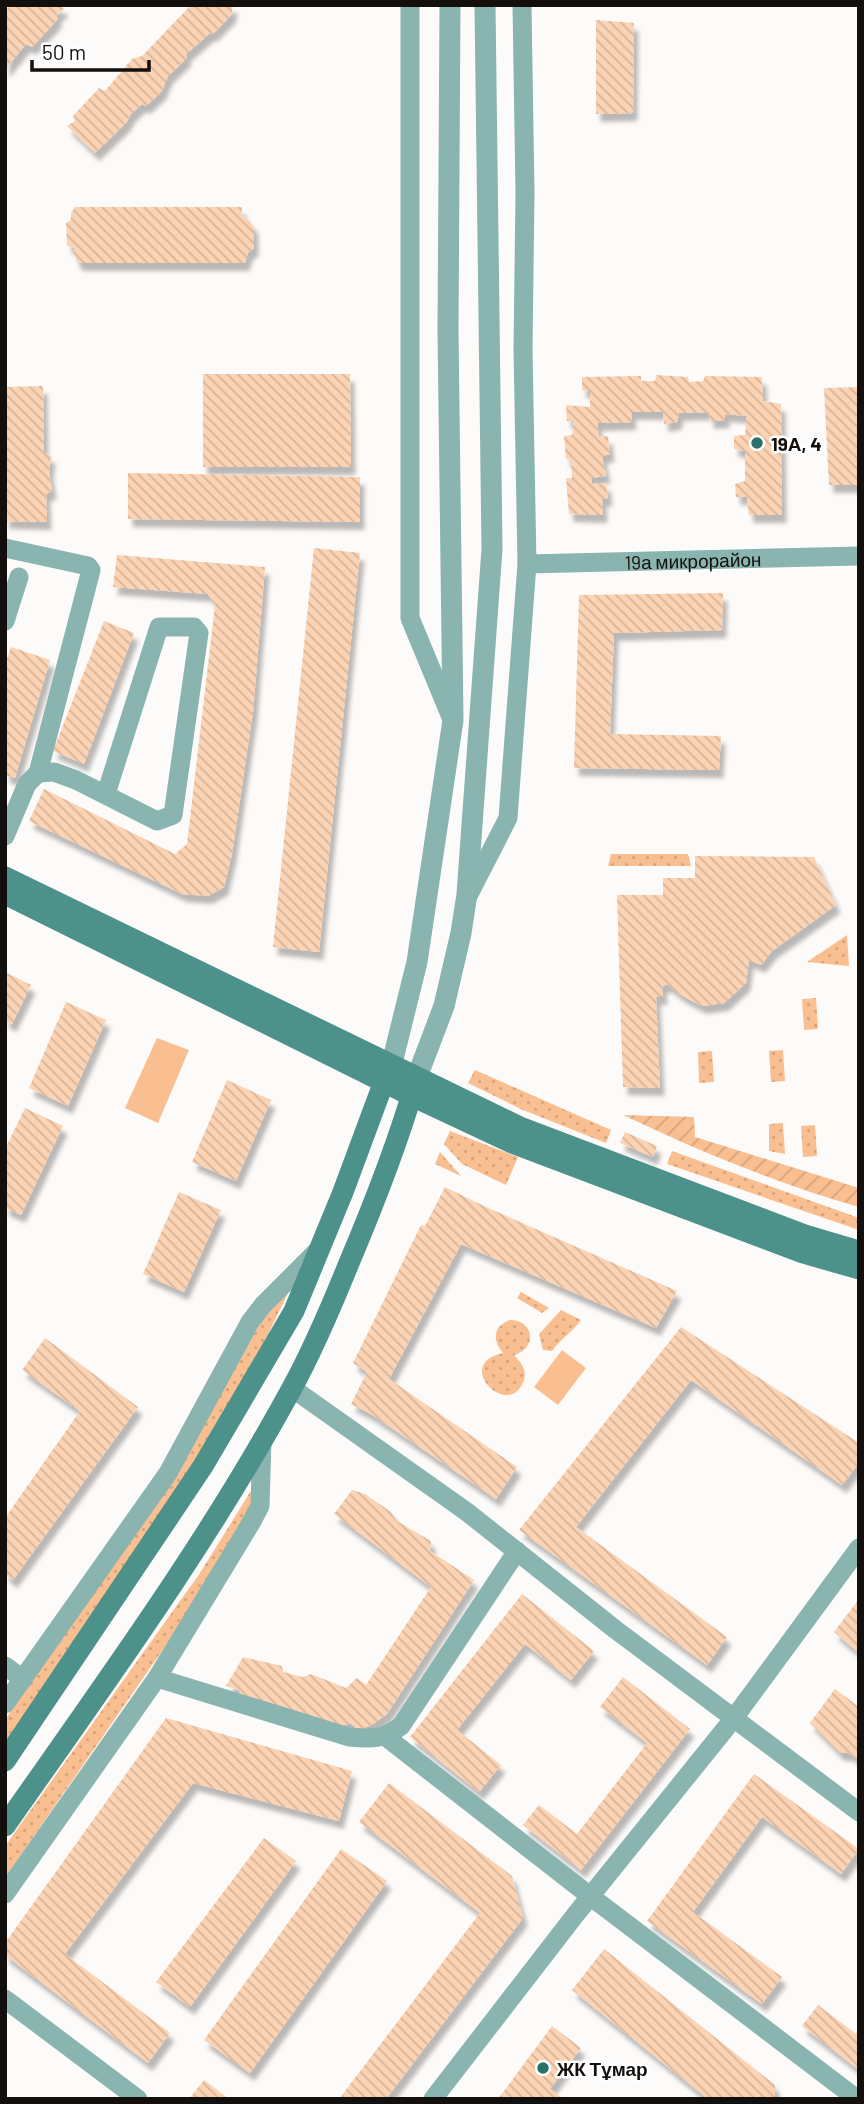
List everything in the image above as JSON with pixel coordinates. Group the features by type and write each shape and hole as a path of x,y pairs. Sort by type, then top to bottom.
{"main road":[{"path":"5,877 388,1072 512,1143 803,1252 859,1269"},
{"path":"5,894 388,1072"},
{"path":"5,1761 203,1466 293,1311 343,1192 388,1072"},
{"path":"414,1087 806,1235 859,1251"},
{"path":"5,1826 117,1666 236,1486 292,1388 323,1327 369,1216 414,1087"}],"street":[{"path":"411,5 410,618 453,720"},
{"path":"388,1072 417,962 453,720 448,330 450,5"},
{"path":"414,1087 443,1006 461,933 466,899 492,549 485,5"},
{"path":"466,899 509,818 527,564 522,5"},
{"path":"5,548 88,566 91,570 38,773 27,784 6,829"},
{"name":"19а микрорайон","path":"527,564 859,556"},
{"path":"5,621 19,577"},
{"path":"38,773 54,772 106,794 157,821 173,816 199,633 194,626 159,627 106,794"},
{"path":"5,1704 168,1473 250,1322 319,1248"},
{"path":"292,1388 467,1512 616,1630 859,1812"},
{"path":"5,1894 157,1678 260,1506 262,1439"},
{"path":"433,2099 590,1896 734,1718 859,1548"},
{"path":"157,1678 349,1737 386,1737 401,1726 517,1551"},
{"path":"5,1666 23,1679"},
{"path":"386,1737 590,1896 858,2098"},
{"path":"5,1999 138,2099"}],"shaded area":[{"path":"611,854 688,854 691,866 608,866"},
{"path":"847,935 849,966 807,962"},
{"path":"816,998 818,1029 804,1030 802,999"},
{"path":"157,1038 189,1050 158,1123 125,1108"},
{"path":"783,1050 785,1081 771,1082 769,1051"},
{"path":"712,1051 714,1082 699,1083 698,1052"},
{"path":"475,1070 611,1130 606,1143 523,1110 468,1083"},
{"path":"623,1115 694,1117 695,1137 859,1188 859,1207 739,1166"},
{"path":"783,1123 785,1154 769,1151 769,1124"},
{"path":"815,1125 817,1156 803,1157 801,1126"},
{"path":"450,1131 518,1157 506,1185 462,1164 444,1144"},
{"path":"672,1151 859,1218 859,1230 667,1164"},
{"path":"440,1152 461,1176 435,1164"},
{"path":"289,1291 257,1357 200,1461 5,1745 5,1720 182,1461 262,1320"},
{"path":"521,1292 549,1308 542,1313 517,1298"},
{"path":"561,1310 581,1320 552,1351 543,1350 539,1334"},
{"path":"510,1320 524,1325 530,1335 527,1347 514,1355 523,1366 524,1380 517,1391 508,1395 497,1393 489,1386 483,1377 482,1368 488,1359 503,1353 497,1343 496,1334 500,1326"},
{"path":"562,1350 586,1368 558,1405 534,1387"},
{"path":"254,1486 249,1517 193,1606 5,1878 5,1846 200,1573"}],"building":[{"path":"11,5 60,5 64,9 56,15 58,19 32,47 26,44 5,70 5,11"},
{"path":"191,5 233,5 232,14 214,33 209,34 186,54 187,58 168,76 162,91 146,106 142,104 131,114 126,123 95,153 67,126 75,121 73,116 99,88 105,91 132,59 142,56"},
{"path":"596,20 634,23 633,113 596,114"},
{"path":"75,207 242,207 242,216 254,227 254,248 248,253 245,263 78,263 74,248 67,245 66,223 71,220"},
{"path":"203,374 350,374 351,467 203,467"},
{"name":"19А, 4","path":"656,375 688,377 689,382 703,381 705,376 762,377 763,401 781,404 782,515 749,515 747,497 736,497 735,484 745,481 745,451 734,449 734,436 745,435 747,416 725,414 725,420 710,421 708,412 679,413 677,422 664,424 663,412 631,412 632,422 597,423 599,437 608,436 610,454 602,456 606,476 591,478 592,484 606,483 608,498 602,499 603,515 569,514 566,478 572,478 571,460 566,459 564,436 572,435 574,421 567,421 566,405 590,407 590,391 582,390 582,377 641,376 641,381 655,381"},
{"path":"43,386 44,453 51,456 49,472 52,491 46,494 47,522 5,521 5,387"},
{"path":"859,387 859,485 829,485 824,388"},
{"path":"128,473 360,477 360,522 128,519"},
{"path":"314,548 360,553 319,952 273,947"},
{"path":"117,555 265,567 253,712 232,854 224,887 208,896 182,894 29,821 44,789 175,854 187,844 215,605 208,594 113,587"},
{"path":"723,593 722,630 614,633 610,734 721,736 719,770 574,768 579,595"},
{"path":"104,621 134,633 84,764 53,751"},
{"path":"11,647 50,660 15,778 5,775 5,665"},
{"path":"695,856 814,857 836,905 772,951 761,965 749,960 746,983 724,1003 702,1006 667,984 662,987 663,997 656,997 660,1088 623,1087 617,895 663,895 663,878 695,878"},
{"path":"5,972 31,985 12,1024 5,1020"},
{"path":"66,1002 106,1020 68,1106 29,1088"},
{"path":"227,1080 271,1100 236,1181 192,1162"},
{"path":"25,1108 63,1126 21,1215 5,1208 5,1149"},
{"path":"625,1132 657,1146 653,1157 620,1143"},
{"path":"445,1187 677,1291 656,1328 461,1244 389,1379 517,1467 496,1499 371,1414 351,1404 367,1372 353,1363 421,1225 425,1226"},
{"path":"179,1192 221,1210 184,1292 143,1274"},
{"path":"681,1327 859,1443 859,1463 842,1485 691,1380 576,1527 727,1637 707,1665 519,1530"},
{"path":"45,1338 138,1407 13,1580 5,1574 5,1518 80,1411 22,1370"},
{"path":"352,1490 365,1494 391,1512 397,1521 431,1541 430,1551 474,1580 387,1714 359,1730 350,1723 342,1726 242,1698 239,1690 226,1686 243,1657 282,1666 283,1672 303,1677 311,1674 346,1688 357,1678 366,1685 431,1587 334,1514"},
{"path":"522,1594 594,1651 571,1680 525,1644 457,1730 501,1765 479,1792 410,1737"},
{"path":"859,1599 859,1653 834,1632"},
{"path":"623,1677 690,1729 581,1870 523,1825 539,1805 577,1834 647,1743 600,1707"},
{"path":"835,1689 859,1707 859,1760 848,1753 840,1753 810,1723"},
{"path":"166,1718 352,1771 339,1821 193,1783 65,1954 170,2033 148,2063 5,1955 5,1943"},
{"path":"754,1774 859,1849 841,1874 762,1817 693,1912 782,1977 762,2004 647,1921"},
{"path":"389,1783 512,1876 523,1918 386,2099 339,2099 480,1913 359,1822"},
{"path":"264,1838 296,1861 190,2007 156,1982"},
{"path":"341,1849 387,1881 250,2073 204,2040"},
{"path":"604,1949 775,2085 775,2099 708,2099 572,1990"},
{"path":"818,2005 856,2034 859,2030 859,2070 802,2026"},
{"name":"ЖК Тұмар","path":"552,2026 581,2048 550,2089 564,2099 498,2099"},
{"path":"204,2080 229,2099 189,2099"}],"place":[{"name":"19А, 4","path":"757,443"},
{"name":"ЖК Тұмар","path":"543,2068"}]}
